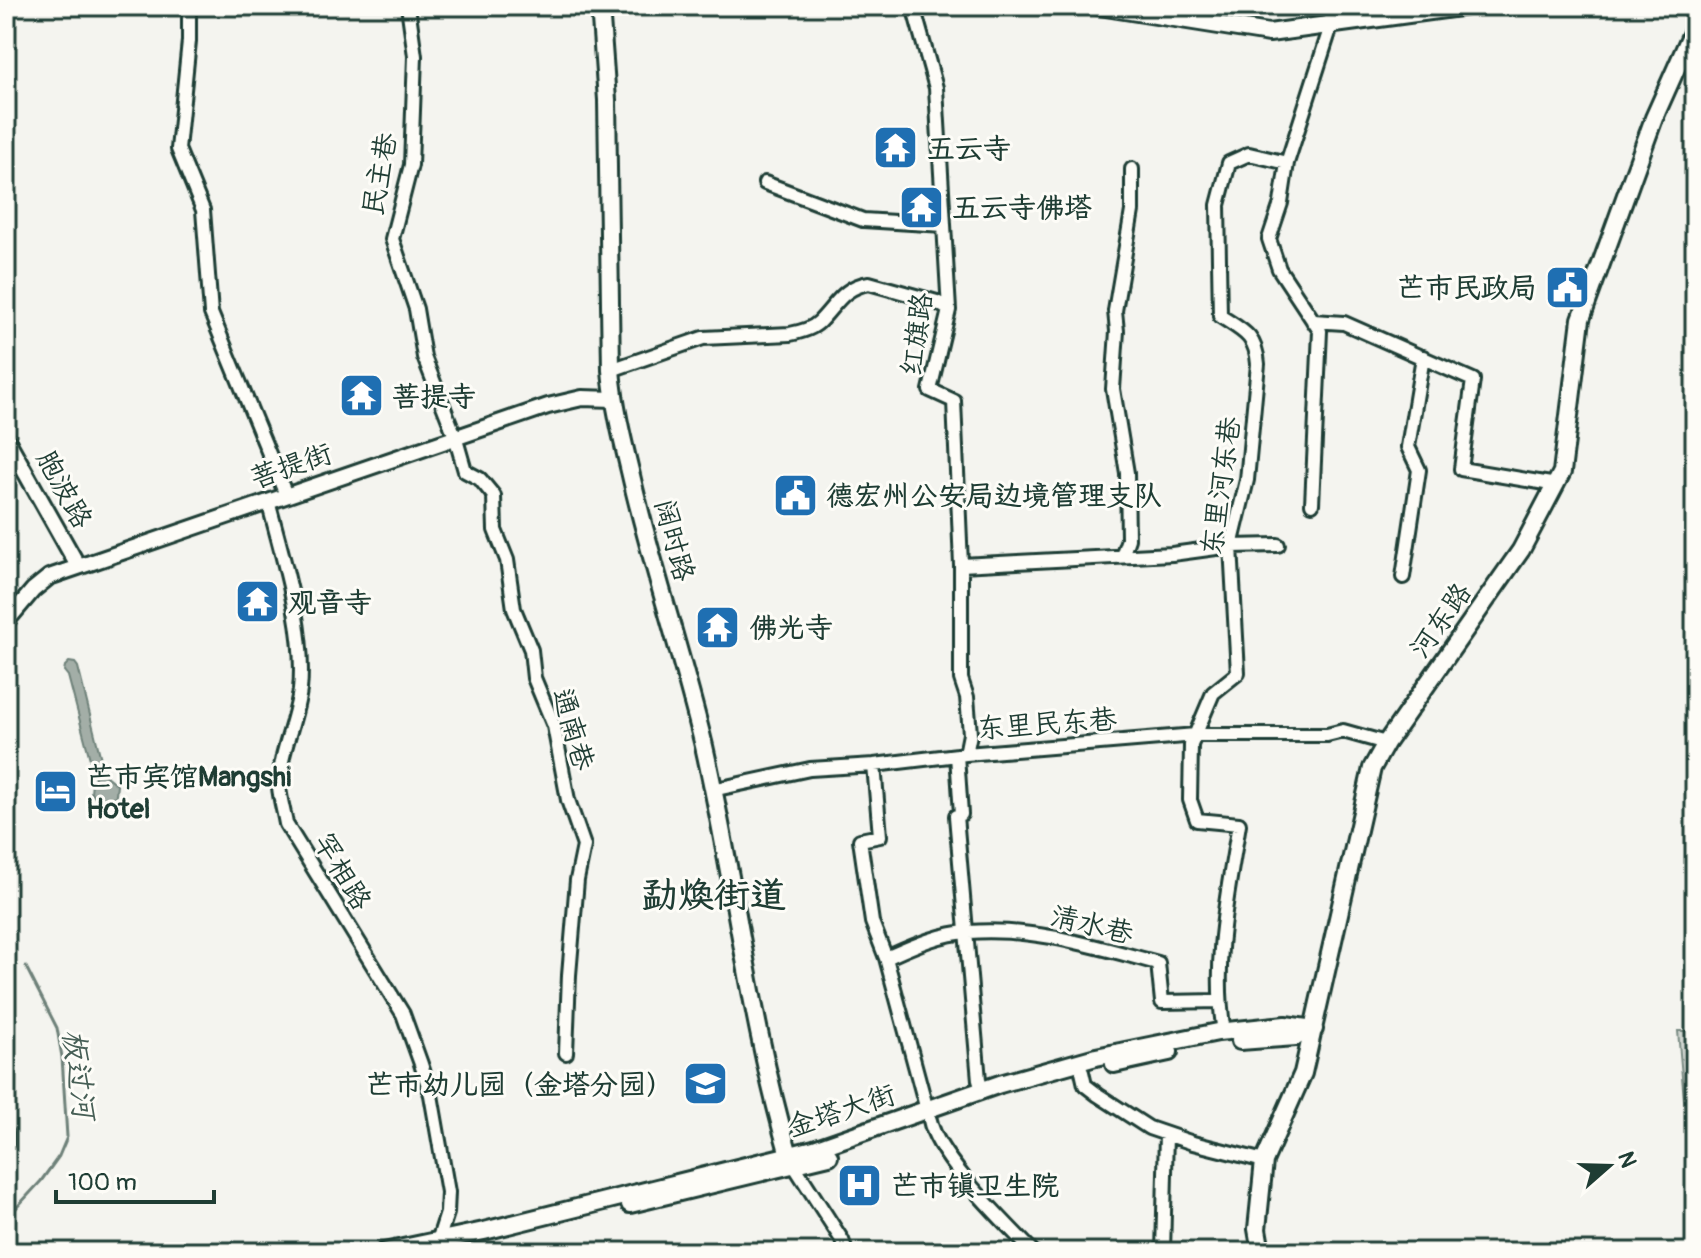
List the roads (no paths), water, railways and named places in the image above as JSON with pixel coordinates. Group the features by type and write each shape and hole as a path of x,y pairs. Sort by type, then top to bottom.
{"main road":[{"name":"阔时路","path":"600,6 607,100 614,399 638,503 704,746 777,1114 791,1160"},
{"path":"1099,6 1269,33 1467,6"},
{"name":"河东路","path":"1261,1252 1257,1229 1264,1161 1303,1073 1372,768 1386,743 1521,550 1557,485 1562,472 1581,319 1654,118 1695,26"},
{"name":"金塔大街","path":"928,1115 982,1090 1096,1057 1181,1038 1285,1025 1313,1034"},
{"name":"金塔大街","path":"384,1252 438,1248 791,1160 834,1143 1082,1072 1204,1045 1313,1034"}],"street":[{"path":"189,6 189,41 178,149 203,210 211,313 286,495"},
{"name":"民主巷","path":"408,6 415,56 411,165 392,239 416,309 424,357 455,436"},
{"name":"红旗路","path":"913,6 936,88 949,310 930,390 954,401 961,565 961,679 967,697 970,734 962,754"},
{"path":"1312,504 1320,331 1279,269 1269,239 1281,203 1287,163 1332,23 1330,6"},
{"name":"东里河东巷","path":"1224,1032 1218,975 1239,824 1197,820 1190,800 1191,745 1213,693 1238,673 1231,546 1247,480 1258,364 1251,337 1220,316 1218,205 1229,163 1249,154 1287,163"},
{"path":"1122,556 1128,539 1127,473 1113,389 1117,331 1115,311 1132,211 1132,169"},
{"path":"765,183 863,220 944,225"},
{"path":"611,370 703,338 804,331 817,324 834,302 851,288 869,283 937,302 949,310"},
{"path":"1313,321 1344,323 1473,380 1461,469 1557,485"},
{"path":"1403,577 1419,470 1408,447 1423,357"},
{"name":"菩提街","path":"6,622 33,590 49,577 78,566 548,406 582,398 614,399"},
{"name":"通南巷","path":"455,436 465,471 480,479 494,496 495,530 507,560 514,609 531,650 534,678 554,726 568,800 584,846 577,880 566,1053"},
{"name":"胞波路","path":"6,438 78,566"},
{"name":"罕相路","path":"268,501 287,576 300,650 300,689 280,774 279,789 286,824 403,1014 431,1095 448,1192 447,1213 438,1248"},
{"path":"961,565 1278,545"},
{"name":"东里民东巷","path":"712,790 810,769 1196,735 1327,735 1343,731 1386,743"},
{"path":"962,754 961,814 956,816 982,1090"},
{"path":"874,765 880,836 860,840 872,922 886,958 932,1132 955,1165 1033,1252"},
{"name":"清水巷","path":"886,958 917,945 967,932 1050,936 1158,963 1162,1002 1220,1001"},
{"path":"1082,1072 1085,1085 1149,1128 1264,1161"},
{"path":"6,1132 6,1145"},
{"path":"1163,1252 1166,1134"},
{"name":"阔时路","path":"791,1160 842,1240 846,1252"}],"waterway":[{"name":"板过河","path":"6,807 16,826"},
{"name":"板过河","path":"6,1219 41,1181 59,1156 67,1137 57,1028 26,967"}],"place":[{"name":"五云寺","path":"896,148"},
{"name":"五云寺佛塔","path":"921,207"},
{"name":"芒市民政局","path":"1568,287"},
{"name":"菩提寺","path":"361,396"},
{"name":"德宏州公安局边境管理支队","path":"795,495"},
{"name":"观音寺","path":"257,602"},
{"name":"佛光寺","path":"718,627"},
{"name":"芒市宾馆Mangshi Hotel","path":"55,792"},
{"name":"芒市幼儿园（金塔分园）","path":"705,1084"},
{"name":"芒市镇卫生院","path":"860,1185"}],"district":[{"name":"勐焕街道","path":"714,894"}]}
